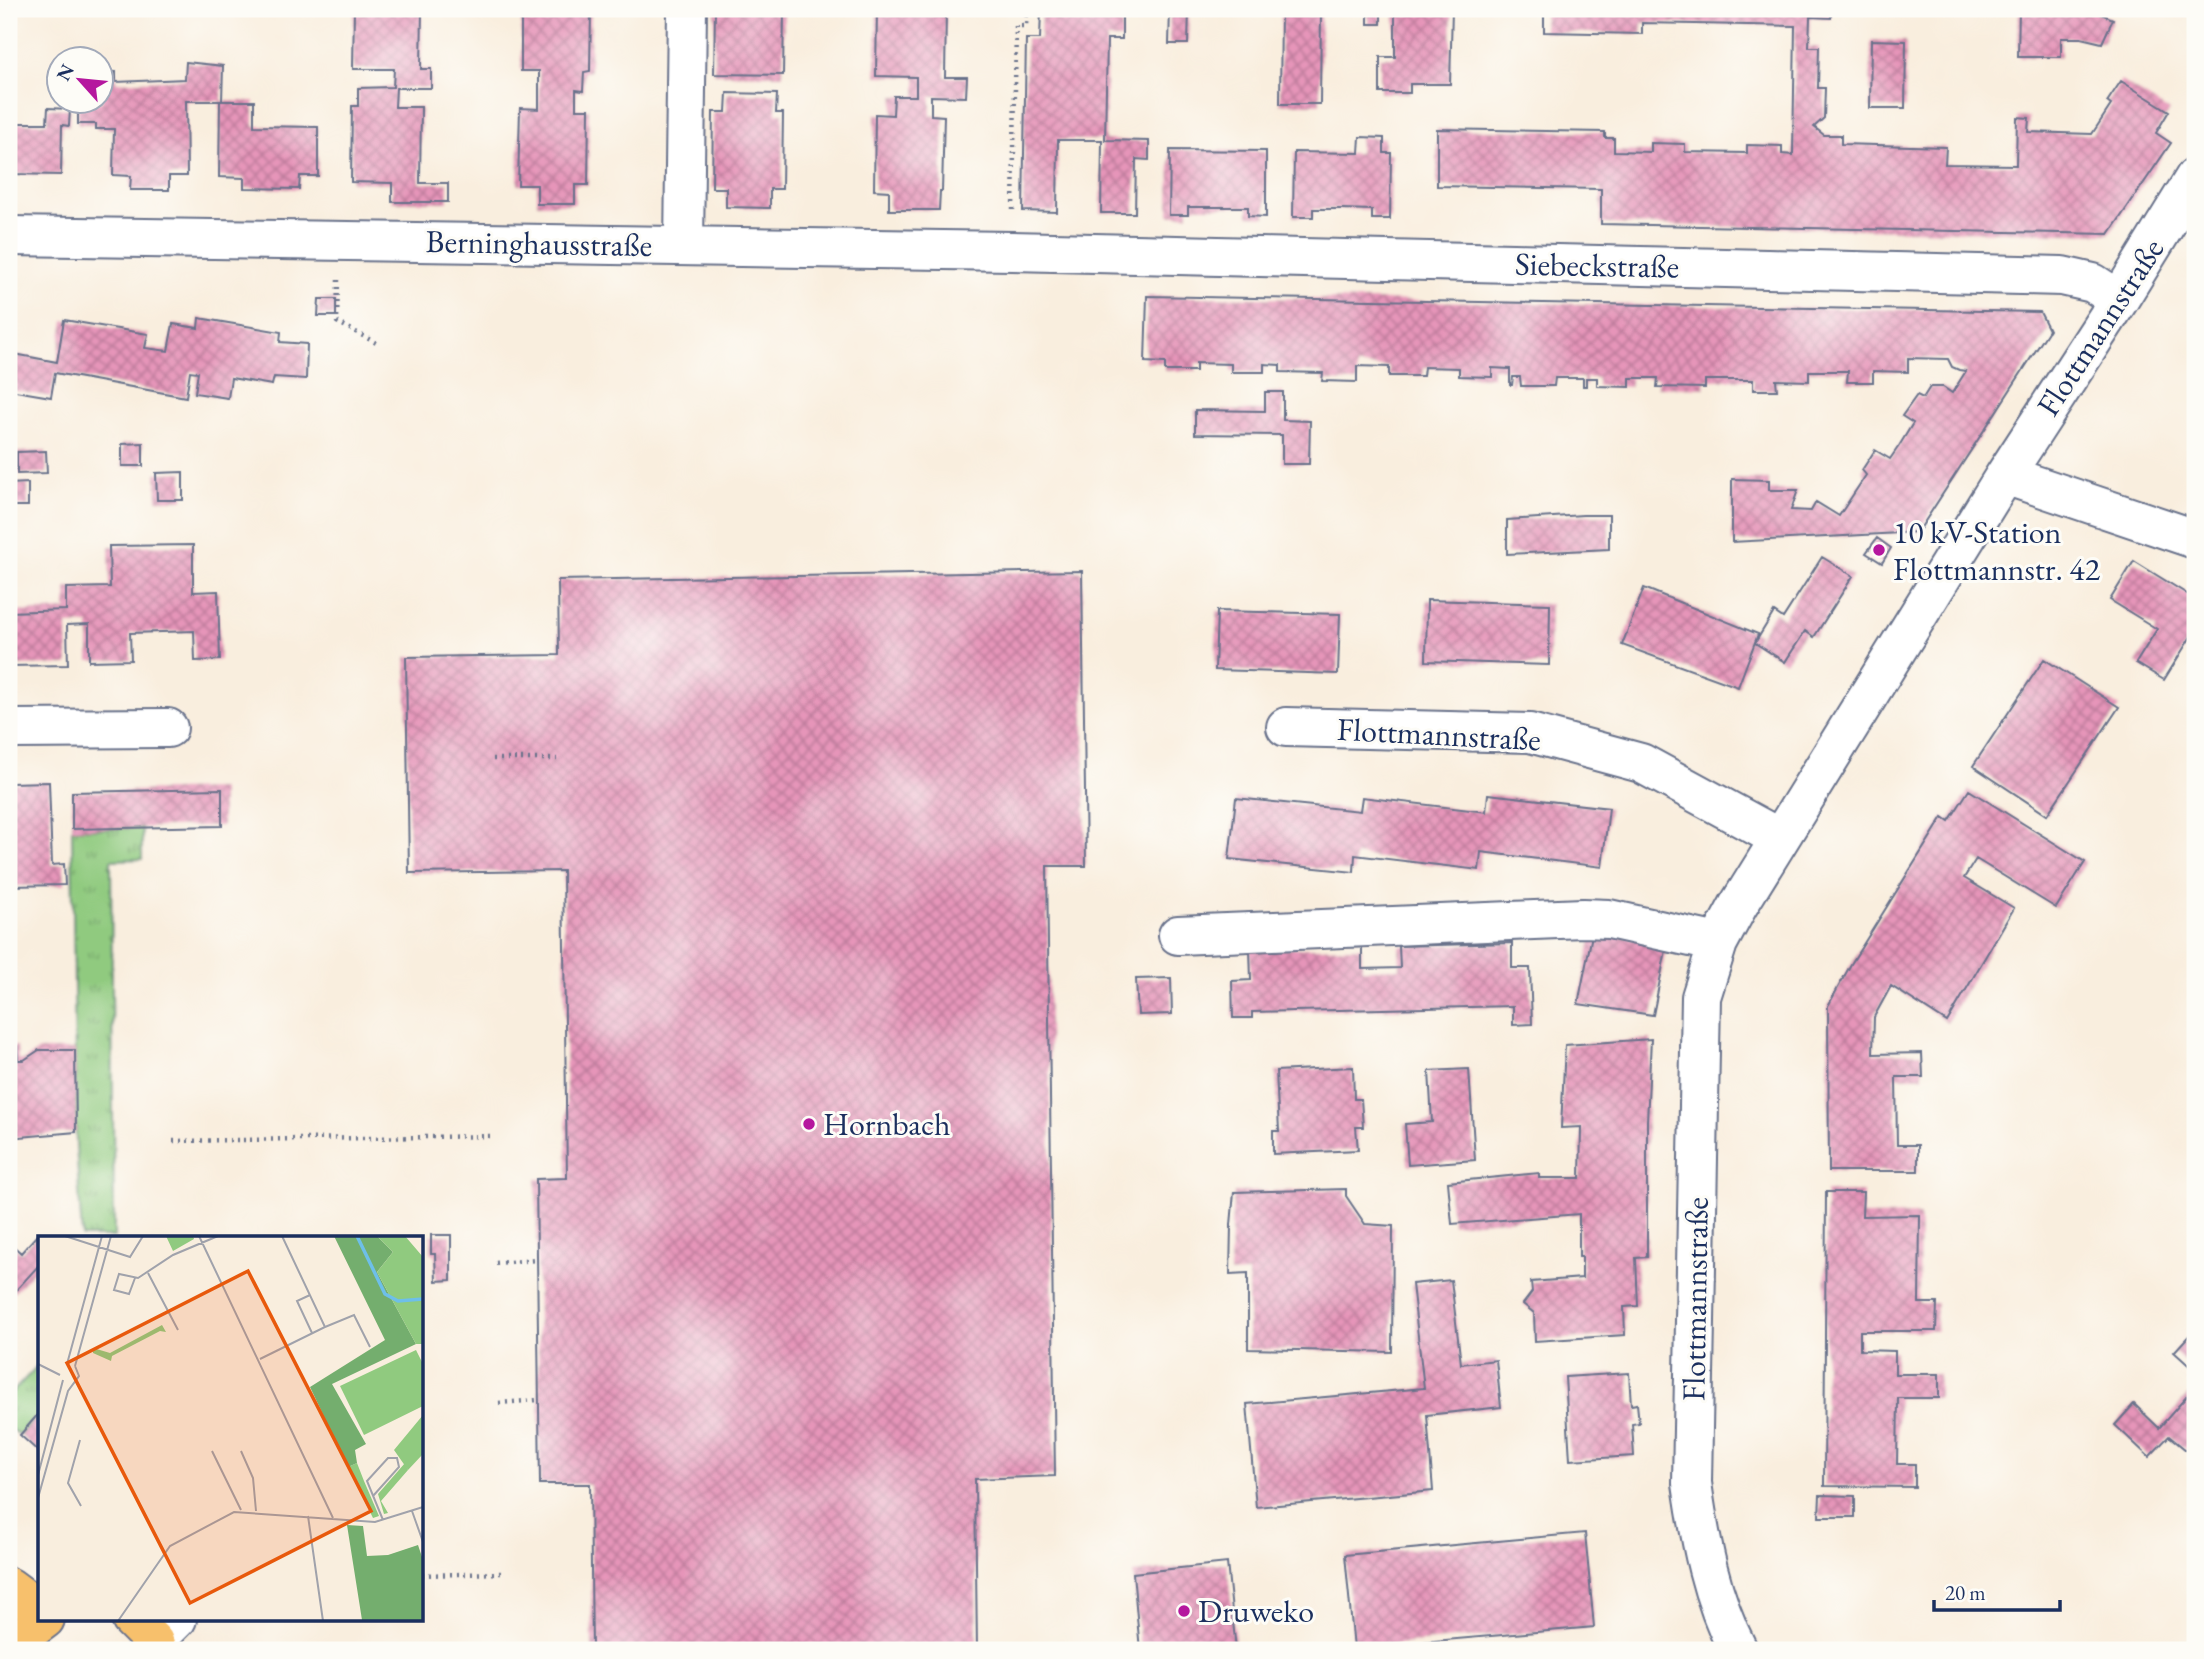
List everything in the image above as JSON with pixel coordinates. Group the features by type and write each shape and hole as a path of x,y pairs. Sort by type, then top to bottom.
{"main road":[{"path":"9,1587 38,1609"},
{"path":"18,1650 30,1631 44,1620"}],"street":[{"path":"684,246 687,9"},
{"name":"Flottmannstraße","path":"1738,1650 1714,1593 1698,1524 1692,1483 1701,997 1718,943 1738,906 2005,475 2195,177"},
{"name":"Berninghausstraße","path":"9,236 1069,253"},
{"name":"Siebeckstraße","path":"1069,253 2062,275 2093,283 2119,300"},
{"path":"2005,475 2195,539"},
{"name":"Flottmannstraße","path":"1286,727 1530,733 1641,763 1779,838"},
{"path":"9,729 168,728"},
{"path":"1178,935 1583,918 1609,919 1718,943"}],"path":[{"path":"1012,251 1016,26 1026,26 1027,9"},
{"path":"338,240 337,322 380,345"},
{"path":"493,759 556,759"},
{"path":"173,1141 494,1136"},
{"path":"496,1263 537,1260"},
{"path":"499,1403 538,1400"},
{"path":"424,1575 502,1573"}],"green space":[{"path":"142,828 142,859 111,860 114,1236 82,1236 76,1146 72,829"},
{"path":"38,1365 38,1414 20,1435 9,1428 9,1396"}],"building":[{"path":"354,9 422,9 421,69 431,69 431,88 396,88 395,107 421,107 420,183 448,183 448,202 392,202 392,183 351,182 352,106 358,106 358,88 393,87 394,69 353,69"},
{"path":"521,9 591,9 590,71 584,72 583,91 576,90 576,109 589,109 588,185 575,185 575,204 537,204 537,185 518,185 520,108 539,109 539,71 521,71"},
{"path":"715,9 784,9 783,75 714,74"},
{"path":"877,9 946,9 945,77 967,77 966,97 931,96 931,115 944,116 939,210 889,210 889,191 874,190 875,114 893,115 894,96 916,96 916,77 876,76"},
{"path":"1041,9 1122,9 1122,39 1107,39 1105,140 1149,141 1149,160 1136,159 1135,213 1101,213 1102,140 1058,140 1057,212 1023,211 1026,39 1040,39"},
{"path":"1170,9 1189,9 1188,44 1169,44"},
{"path":"1281,9 1321,9 1320,104 1280,104"},
{"path":"1368,9 1452,9 1450,84 1410,84 1410,93 1380,93 1380,57 1395,57 1395,12 1381,11 1381,24 1368,24"},
{"path":"1544,9 1831,9 1831,18 1810,17 1809,47 1819,47 1818,88 1825,88 1824,118 1814,127 1824,135 1841,135 1841,144 1946,147 1945,164 2016,165 2017,117 2029,118 2028,132 2092,134 2111,105 2107,102 2121,81 2169,111 2156,133 2171,143 2109,234 1601,224 1601,189 1437,186 1437,129 1605,132 1605,138 1614,138 1614,151 1651,152 1651,143 1685,144 1685,152 1747,153 1747,145 1782,146 1782,154 1793,155 1795,26 1642,23 1642,34 1544,32"},
{"path":"2019,9 2090,9 2113,19 2102,43 2081,38 2061,38 2061,57 2018,57"},
{"path":"1871,40 1906,41 1905,108 1870,108"},
{"path":"186,62 223,66 222,101 254,101 254,126 318,127 318,176 300,176 299,189 244,188 244,178 219,177 220,101 186,101 187,176 169,176 169,190 130,190 131,176 113,175 114,129 96,129 96,124 78,124 78,116 116,116 116,82 185,79"},
{"path":"727,93 777,94 776,113 783,113 782,189 770,189 770,208 726,207 726,188 712,188 713,112 726,112"},
{"path":"47,116 70,116 69,126 62,125 61,175 9,174 9,123 47,123"},
{"path":"1360,137 1384,138 1384,153 1391,153 1390,219 1372,219 1372,210 1342,209 1313,209 1313,217 1293,217 1294,152 1359,153"},
{"path":"1170,150 1266,151 1266,217 1248,216 1248,207 1188,207 1188,215 1169,215"},
{"path":"1147,296 2040,312 2049,330 1918,532 1732,542 1732,479 1769,480 1769,490 1798,490 1791,510 1811,511 1816,502 1839,516 1866,475 1862,470 1875,450 1890,459 1899,446 1913,423 1902,416 1917,395 1923,398 1930,387 1943,387 1952,393 1966,371 1952,367 1948,359 1908,358 1908,372 1873,371 1873,382 1847,382 1848,371 1809,371 1809,381 1776,380 1777,390 1753,390 1753,380 1705,380 1705,388 1657,387 1658,378 1630,378 1630,387 1597,386 1597,378 1586,378 1586,386 1583,386 1583,378 1555,378 1554,386 1521,386 1520,377 1513,377 1510,385 1510,369 1492,368 1492,377 1459,376 1459,368 1424,367 1423,376 1389,376 1389,367 1357,366 1357,382 1322,381 1323,373 1280,372 1280,365 1264,364 1264,372 1231,372 1231,364 1196,363 1196,371 1165,371 1165,363 1145,362"},
{"path":"319,299 336,299 336,316 318,316"},
{"path":"199,318 281,332 280,342 307,344 306,379 274,377 272,385 231,378 228,398 195,393 198,372 190,371 186,397 55,373 51,397 9,390 9,353 57,362 64,320 148,334 145,348 168,351 173,324 198,328"},
{"path":"1265,392 1283,392 1283,420 1310,421 1309,464 1282,464 1282,435 1195,434 1195,410 1265,411"},
{"path":"143,443 143,466 122,466 122,444"},
{"path":"46,451 47,473 17,474 17,452"},
{"path":"9,453 13,453 13,474 9,475"},
{"path":"183,472 183,500 157,500 156,473"},
{"path":"28,483 28,506 9,506 9,484"},
{"path":"1609,515 1609,549 1507,554 1507,520"},
{"name":"10 kV-Station Flottmannstr. 42","path":"1877,538 1891,548 1882,563 1866,553"},
{"path":"193,545 193,592 218,591 220,660 195,661 194,631 130,633 131,660 89,661 89,624 67,625 68,665 9,666 9,612 66,610 66,588 110,587 109,546"},
{"path":"1822,557 1853,576 1814,637 1805,631 1785,662 1755,643 1774,612 1783,618"},
{"path":"2134,561 2195,599 2195,630 2164,680 2136,663 2157,629 2110,600"},
{"name":"Hornbach","path":"1082,571 1086,866 1047,866 1055,1476 975,1479 977,1650 592,1650 590,1484 540,1484 536,1179 567,1178 563,871 409,873 406,657 559,655 558,580"},
{"path":"1644,588 1758,634 1738,687 1622,645"},
{"path":"1427,600 1550,604 1549,665 1426,661"},
{"path":"1217,611 1340,614 1338,674 1215,670"},
{"path":"2044,659 2119,707 2047,815 1973,766"},
{"path":"49,782 52,865 64,864 65,885 9,886 9,783"},
{"path":"222,789 222,826 72,829 72,792"},
{"path":"1969,790 2085,862 2056,908 1976,859 1964,878 2014,908 1947,1022 1891,986 1874,1017 1873,1054 1922,1053 1923,1077 1896,1077 1897,1145 1918,1145 1918,1171 1829,1171 1828,1006 1851,964 1943,817 1949,821"},
{"path":"1488,794 1609,808 1602,867 1481,852 1479,870 1355,855 1354,872 1229,859 1236,798 1360,811 1362,797 1486,812"},
{"path":"1593,930 1667,945 1653,1015 1578,1004"},
{"path":"1512,943 1512,968 1530,968 1532,1024 1513,1025 1513,1006 1252,1012 1252,1018 1233,1018 1232,981 1251,980 1250,949 1362,947 1362,969 1400,968 1399,946"},
{"path":"1171,978 1172,1014 1138,1015 1136,979"},
{"path":"1651,1039 1647,1121 1647,1257 1636,1258 1638,1306 1624,1307 1625,1335 1535,1341 1534,1313 1523,1304 1532,1292 1531,1282 1582,1278 1579,1214 1452,1224 1448,1182 1539,1173 1539,1178 1580,1178 1581,1127 1561,1128 1565,1045"},
{"path":"9,1046 17,1046 18,1060 24,1060 39,1050 75,1050 76,1132 9,1138"},
{"path":"1353,1067 1354,1099 1361,1099 1363,1127 1356,1127 1358,1150 1273,1154 1273,1131 1279,1131 1276,1071"},
{"path":"1469,1069 1475,1160 1408,1165 1405,1124 1432,1122 1429,1071"},
{"path":"1346,1189 1346,1196 1365,1224 1393,1226 1392,1352 1248,1349 1248,1273 1230,1274 1234,1192"},
{"path":"1826,1192 1863,1192 1862,1216 1920,1215 1919,1303 1937,1303 1936,1331 1860,1331 1860,1350 1895,1351 1895,1374 1939,1374 1939,1398 1898,1398 1897,1464 1915,1464 1915,1487 1824,1486"},
{"path":"38,1234 38,1266 9,1298 9,1242 21,1253"},
{"path":"431,1235 451,1235 451,1280 436,1281"},
{"path":"1451,1280 1461,1364 1496,1360 1501,1407 1427,1415 1433,1491 1256,1507 1247,1404 1424,1388 1412,1284"},
{"path":"2195,1329 2195,1371 2174,1352"},
{"path":"1629,1373 1631,1405 1637,1404 1639,1423 1632,1424 1634,1456 1570,1460 1565,1377"},
{"path":"2195,1387 2195,1440 2186,1450 2169,1436 2149,1457 2115,1425 2134,1404 2159,1428"},
{"path":"38,1414 38,1451 20,1435"},
{"path":"1820,1495 1855,1496 1855,1517 1819,1517"},
{"path":"1585,1533 1594,1627 1354,1648 1345,1555"},
{"name":"Druweko","path":"1227,1563 1236,1650 1140,1650 1133,1573"}],"place":[{"name":"10 kV-Station Flottmannstr. 42","path":"1879,550"},
{"name":"Hornbach","path":"809,1124"},
{"name":"Druweko","path":"1184,1611"}]}
